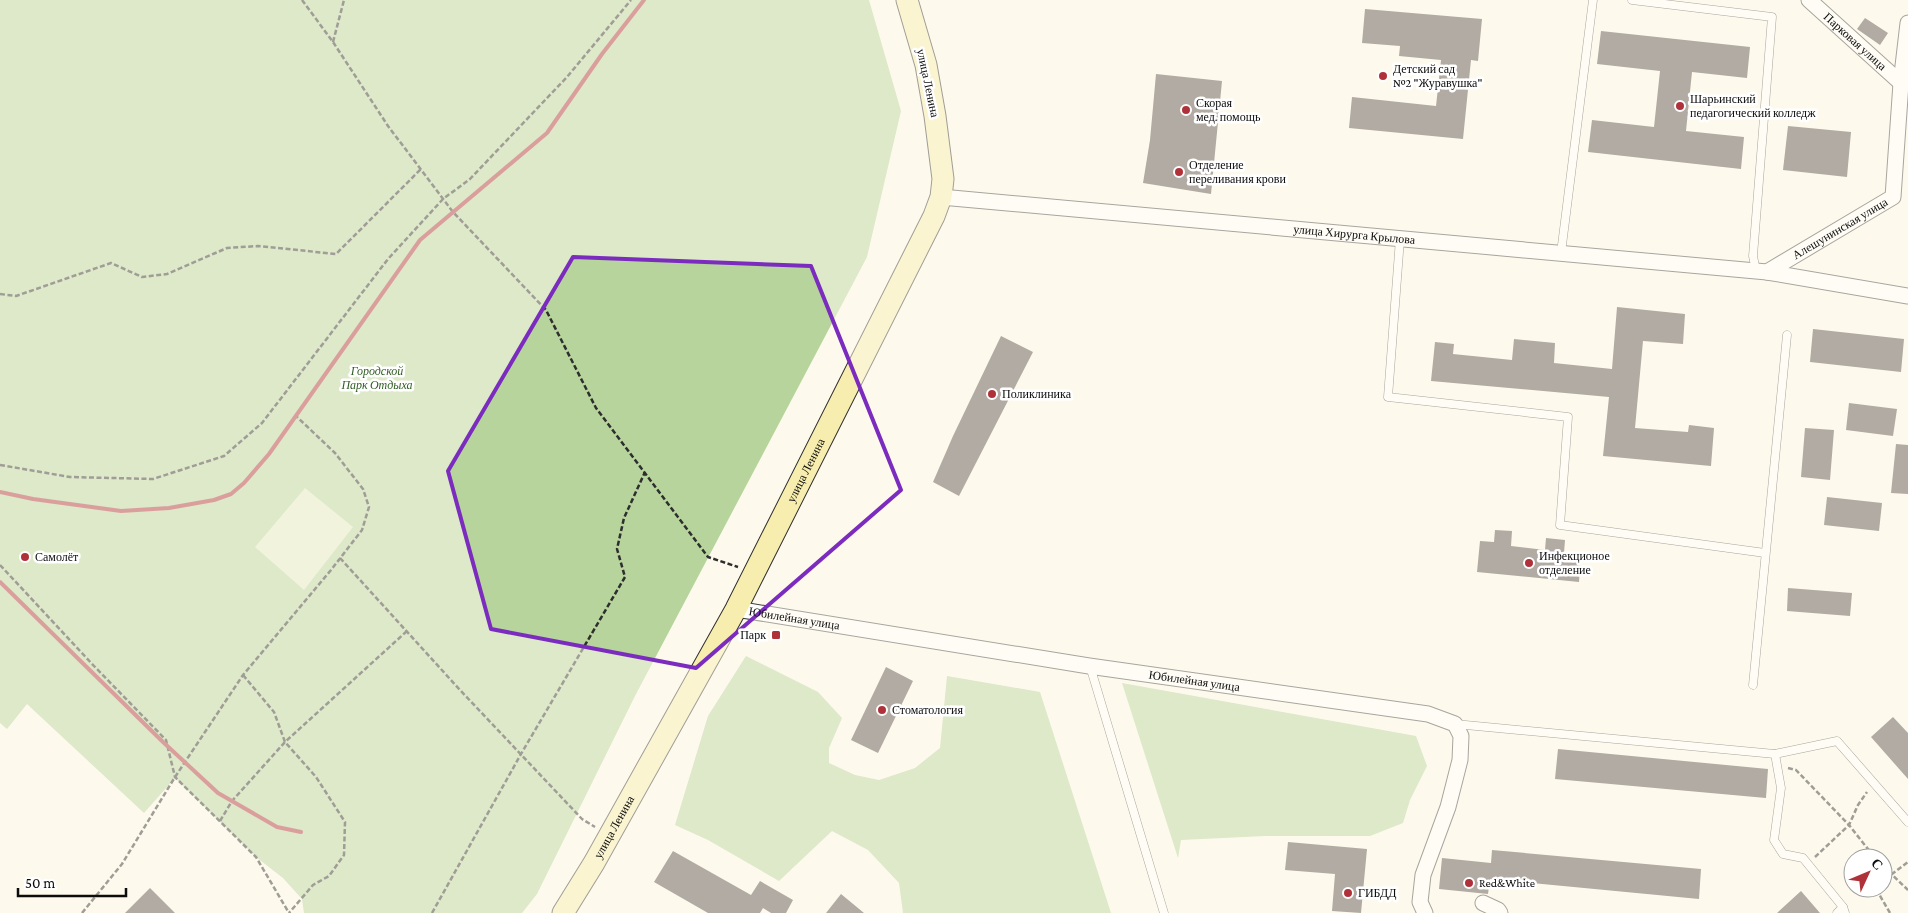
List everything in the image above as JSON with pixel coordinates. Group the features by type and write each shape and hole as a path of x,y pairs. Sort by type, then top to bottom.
{"street":[{"name":"улица Ленина","path":"563,913 594,863 736,609 934,216 941,197 943,179 926,65 907,0"},
{"name":"Парковая улица","path":"1809,0 1901,83"},
{"name":"Алешунинская улица","path":"1761,272 1893,197 1901,83 1908,23"},
{"name":"улица Хирурга Крылова","path":"941,197 1761,272 1908,296"},
{"name":"Юбилейная улица","path":"736,609 1089,666 1428,714 1455,724"},
{"path":"1425,913 1420,902 1424,875 1448,807 1460,760 1461,736 1455,724"},
{"path":"1483,903 1498,910 1500,913"}],"lane":[{"path":"1561,253 1593,0"},
{"path":"1632,0 1772,17 1753,256 1761,272"},
{"path":"1400,239 1388,397 1568,417 1560,525 1765,553"},
{"path":"1753,684 1787,335"},
{"path":"1089,666 1164,913"},
{"path":"1455,724 1775,754 1837,741 1908,822"},
{"path":"1775,754 1781,788 1774,840 1783,854 1803,858 1842,911"}],"path":[{"path":"302,0 333,42 388,126 453,212 546,310 596,408 708,557 754,572"},
{"path":"333,42 344,0"},
{"path":"0,465 70,477 153,479 224,456 262,423 388,259 443,199 470,179 560,84 631,0"},
{"path":"0,294 16,296 111,263 142,277 167,274 227,248 258,246 336,254 421,170"},
{"path":"82,913 122,864 175,777 243,675 362,530 369,507 363,489 335,452 296,416"},
{"path":"432,913 521,754 625,577 617,549 624,518 645,472"},
{"path":"340,558 582,819 608,835"},
{"path":"0,565 166,740 175,777 256,858 289,913 313,884 329,876 344,855 345,822 316,777 285,742 274,712 243,675"},
{"path":"220,821 232,801 285,742 407,631"},
{"path":"1777,765 1796,770 1849,825 1867,848"},
{"path":"1803,858 1814,857 1849,825 1858,805 1874,783"},
{"path":"1893,873 1908,862"},
{"path":"1893,875 1908,890"},
{"path":"1881,898 1890,913"}],"highlighted area":[{"path":"573,257 811,266 901,490 696,668 491,629 448,471"}],"green space":[{"name":"Городской Парк Отдыха","path":"0,0 869,0 901,111 867,257 635,696 537,894 522,913 304,913 302,899 283,878 256,857 175,778 144,813 27,704 7,729 0,723"},
{"path":"305,488 353,527 304,590 255,547"},
{"path":"746,656 818,692 842,718 829,748 829,763 855,775 879,780 915,768 940,748 947,676 1040,692 1111,913 903,913 899,883 868,850 832,831 779,881 708,840 675,825 708,716"},
{"path":"1122,683 1416,736 1427,766 1410,800 1403,823 1370,836 1265,836 1181,840 1178,858"}],"building":[{"path":"1365,9 1482,19 1478,61 1471,60 1463,139 1349,128 1352,97 1436,106 1441,60 1399,56 1400,46 1362,43"},
{"path":"1865,18 1888,33 1880,45 1857,29"},
{"path":"1601,31 1750,47 1747,78 1692,72 1686,131 1744,137 1741,169 1588,152 1592,120 1654,127 1660,71 1597,64"},
{"path":"1156,74 1222,81 1211,194 1143,183 1150,140"},
{"path":"1788,126 1851,132 1847,177 1783,170"},
{"path":"1617,307 1685,314 1683,344 1643,341 1635,428 1688,432 1689,425 1714,428 1711,466 1603,456 1609,397 1431,381 1435,342 1454,344 1453,354 1512,360 1514,339 1555,343 1554,363 1612,369"},
{"path":"1813,329 1904,339 1901,372 1810,362"},
{"name":"Поликлиника","path":"1001,336 1033,352 959,496 933,482"},
{"path":"1849,403 1897,409 1893,436 1846,430"},
{"path":"1805,428 1834,430 1830,480 1801,477"},
{"path":"1896,444 1908,445 1908,494 1891,493"},
{"path":"1827,497 1882,503 1879,531 1824,525"},
{"name":"Инфекционое отделение","path":"1495,530 1512,531 1511,546 1545,550 1546,538 1565,540 1564,553 1581,555 1579,582 1477,572 1480,541 1494,542"},
{"path":"1788,588 1852,593 1850,616 1787,611"},
{"name":"Стоматология","path":"886,667 913,681 878,753 851,740"},
{"path":"1893,717 1908,733 1908,779 1871,737"},
{"path":"1558,749 1768,769 1766,798 1555,779"},
{"name":"ГИБДД","path":"1288,842 1367,849 1361,913 1332,911 1335,874 1285,870"},
{"path":"1492,850 1701,869 1699,899 1490,879 1488,894 1439,889 1442,858 1491,863"},
{"path":"673,851 751,895 760,881 793,900 786,913 771,913 763,908 760,913 708,913 654,882"},
{"path":"150,888 175,913 125,913"},
{"path":"1801,891 1820,913 1777,913"},
{"path":"841,894 864,913 826,913"}],"railway":[{"path":"0,492 33,499 121,511 169,508 214,500 231,494 244,483 269,454 420,240 547,133 602,54 644,0"},
{"path":"0,582 163,742 218,793 277,827 301,832"}],"place":[{"name":"Детский сад №2 \"Журавушка\"","path":"1383,76"},
{"name":"Шарьинский педагогический колледж","path":"1680,106"},
{"name":"Скорая мед. помощь","path":"1186,110"},
{"name":"Отделение переливания крови","path":"1179,172"},
{"name":"Поликлиника","path":"992,394"},
{"name":"Самолёт","path":"25,557"},
{"name":"Инфекционое отделение","path":"1529,563"},
{"name":"Парк","path":"776,635"},
{"name":"Стоматология","path":"882,710"},
{"name":"Red&White","path":"1469,883"},
{"name":"ГИБДД","path":"1348,893"}]}
